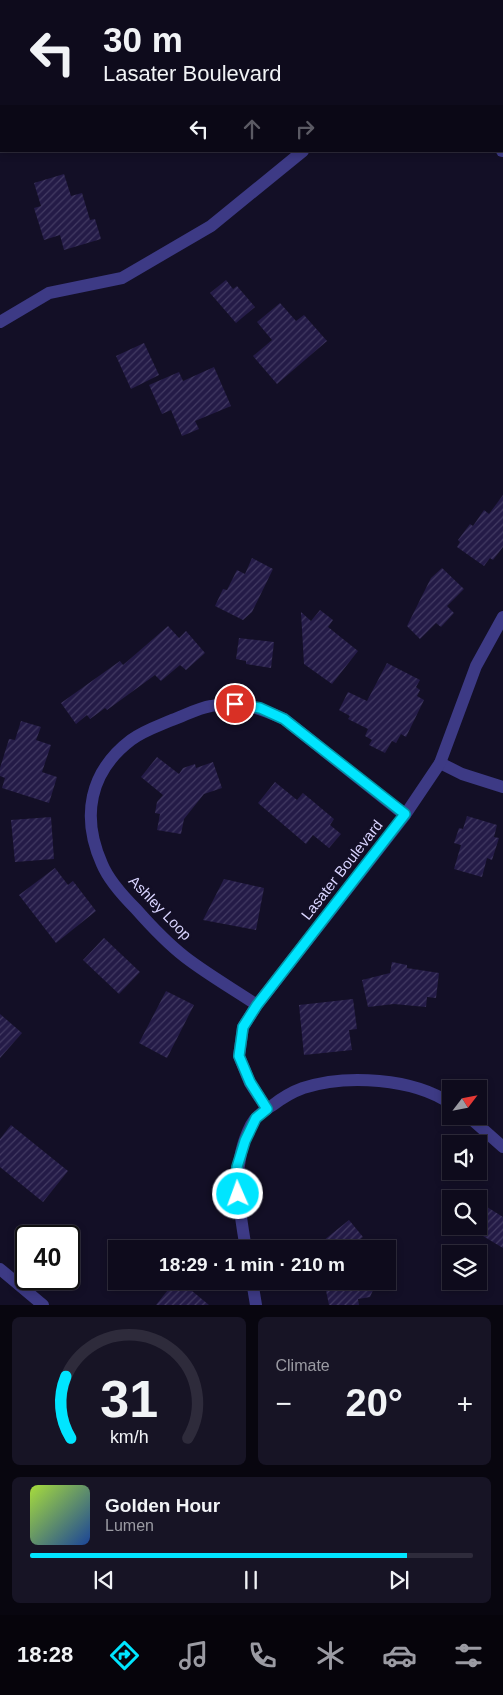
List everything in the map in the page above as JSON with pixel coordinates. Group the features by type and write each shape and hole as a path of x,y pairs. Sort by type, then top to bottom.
{"street":[{"path":"0,322 49,293 122,278 211,226 302,152"},
{"name":"Lasater Boulevard","path":"267,1109 250,1082 239,1056 243,1027 257,1005 405,814 440,764 476,666 503,617"},
{"name":"Ashley Loop","path":"257,1005 185,957 155,930 120,893 102,866 93,841 89,816 94,790 102,770 116,753 132,739 151,729 210,706 235,704 260,708 284,719 405,814"},
{"path":"440,764 462,774 503,787"},
{"path":"244,1240 239,1207 237,1167 250,1126 267,1109 284,1097 303,1088 328,1082 357,1080 404,1085 426,1091 442,1099"},
{"path":"478,1125 503,1147"},
{"path":"0,1269 43,1305"},
{"path":"254,1290 256,1305"}],"building":[{"path":"64,174 71,196 82,193 90,220 95,219 101,239 64,250 60,235 44,240 34,208 41,206 34,183"},
{"path":"226,280 233,289 237,286 255,307 236,323 210,293"},
{"path":"280,303 296,321 304,315 327,341 277,384 253,356 272,340 257,322"},
{"path":"144,343 159,375 131,389 116,356"},
{"path":"214,367 231,406 195,421 199,429 182,436 171,410 162,414 149,385 179,372 183,381"},
{"path":"503,495 503,547 493,560 490,558 484,566 457,547 460,542 458,540 470,524 473,526 484,510 489,514"},
{"path":"252,558 273,569 252,612 243,620 215,606 223,589 227,590 237,570 245,574"},
{"path":"442,568 464,589 447,606 454,613 441,627 436,623 420,639 407,626 431,578"},
{"path":"320,610 333,620 328,627 358,651 332,684 304,664 301,612 311,621"},
{"path":"168,626 179,638 186,631 205,653 186,670 180,665 161,681 155,675 107,710 105,708 90,719 87,715 76,724 61,703 120,661 123,665"},
{"path":"239,638 274,642 271,668 246,664 246,661 236,659"},
{"path":"387,663 420,680 416,687 420,690 417,696 424,700 406,737 401,734 396,743 392,741 385,753 369,745 372,740 365,736 368,729 348,719 350,716 339,710 348,692 367,701"},
{"path":"21,721 41,727 36,740 51,745 42,772 57,777 49,803 2,788 5,778 0,776 0,768 9,739 15,740"},
{"path":"157,757 179,774 183,768 195,764 196,768 213,762 222,788 204,794 184,819 181,834 157,830 160,814 155,813 157,802 163,795 141,777"},
{"path":"275,782 297,800 303,793 334,819 330,825 341,834 329,848 313,835 306,844 258,803"},
{"path":"467,816 497,825 494,837 499,838 492,860 487,858 482,877 454,869 461,845 454,843 459,828 463,829"},
{"path":"51,817 54,859 15,862 11,820"},
{"path":"55,868 68,885 73,881 96,911 56,943 19,895"},
{"path":"224,879 264,888 256,930 203,920"},
{"path":"104,938 140,972 119,994 83,960"},
{"path":"392,962 407,965 407,968 439,973 436,998 427,997 426,1007 394,1004 368,1007 362,980 390,973"},
{"path":"166,991 194,1005 167,1058 139,1043"},
{"path":"353,999 357,1029 349,1030 352,1050 304,1055 299,1005"},
{"path":"0,1014 22,1033 0,1058"},
{"path":"11,1125 68,1171 43,1202 0,1167 0,1139"},
{"path":"487,1207 503,1217 503,1248 481,1235 487,1235"},
{"path":"349,1220 363,1237 359,1240 324,1240"},
{"path":"168,1290 191,1290 209,1305 156,1305"},
{"path":"326,1290 373,1290 370,1297 358,1299 359,1305 329,1305"}],"route":[{"path":"235,704 260,708 284,719 405,814 257,1005 243,1027 239,1056 250,1082 267,1109 250,1126 237,1167 238,1194"}]}
